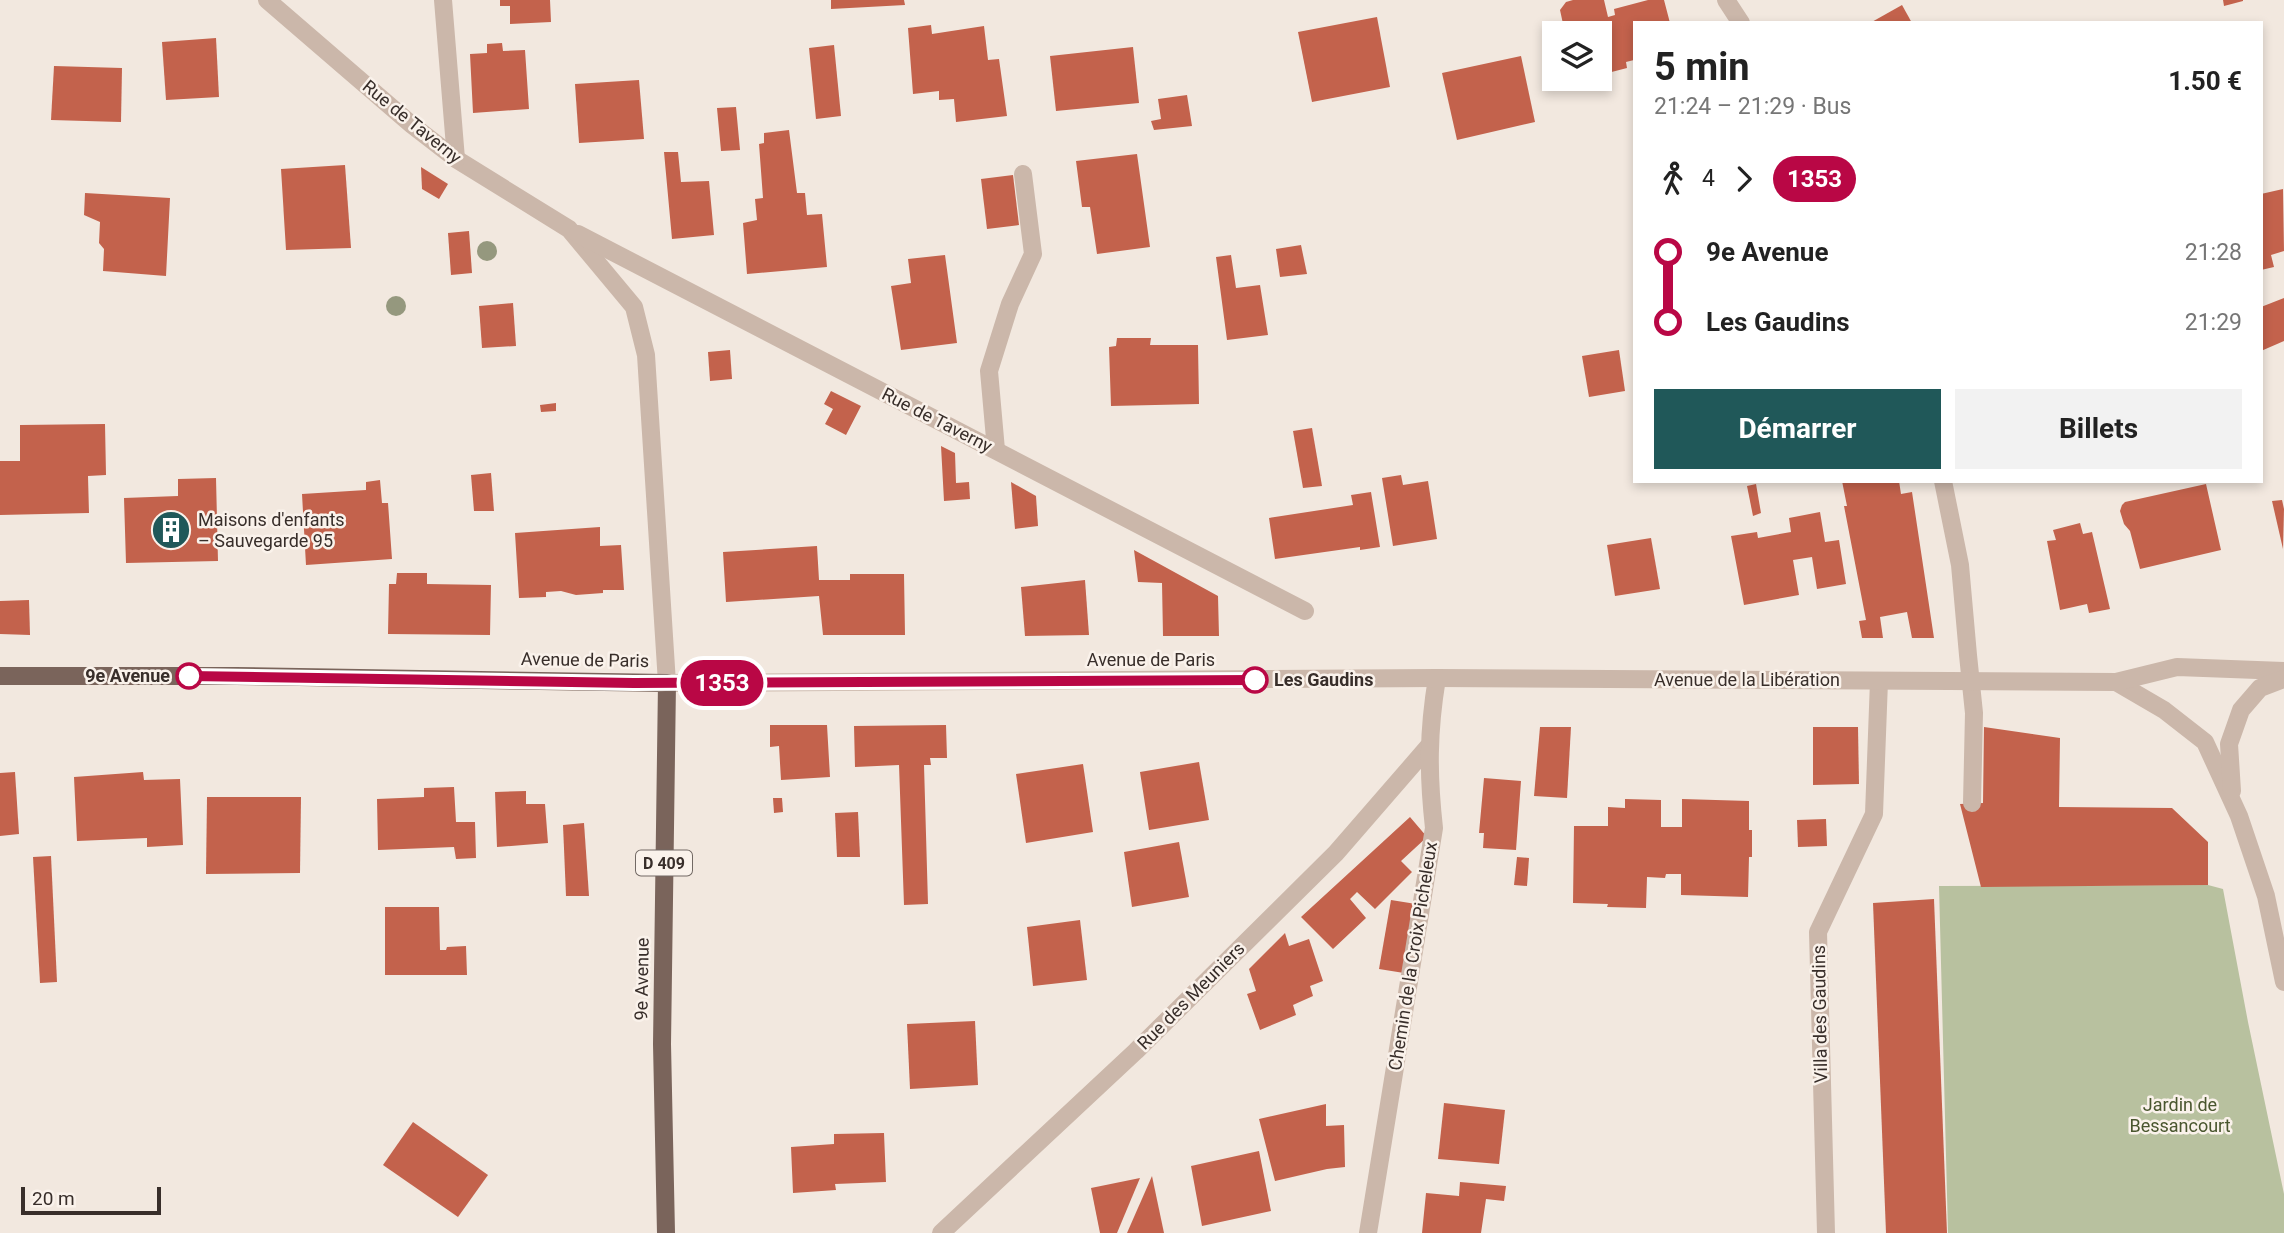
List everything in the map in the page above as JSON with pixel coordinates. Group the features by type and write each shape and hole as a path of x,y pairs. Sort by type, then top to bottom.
{"main road":[{"name":"Avenue de Paris","path":"0,676 236,676 667,683"},
{"name":"9e Avenue","path":"666,1233 662,1044 667,683"}],"street":[{"name":"Rue de Taverny","path":"267,0 412,125 456,159 569,229 1305,611"},
{"path":"443,0 456,159"},
{"path":"1726,0 1740,21"},
{"path":"996,450 989,371 1010,304 1033,254 1023,174"},
{"name":"Rue de Taverny","path":"569,229 634,307 646,355 667,683"},
{"path":"1944,483 1960,565 1974,713 1972,803"},
{"name":"Avenue de la Libération","path":"1378,679 2116,682 2178,667 2284,671"},
{"name":"Chemin de la Croix Picheleux","path":"1368,1233 1434,828 1428,747 1437,678"},
{"name":"Avenue de Paris","path":"667,683 1378,679"},
{"path":"2232,802 2229,744 2241,710 2260,688 2284,679"},
{"name":"Villa des Gaudins","path":"1826,1233 1818,932 1874,814 1879,681"},
{"path":"2116,682 2164,710 2205,742 2232,802 2266,897 2284,982"},
{"name":"Rue des Meuniers","path":"941,1233 1136,1051 1317,872 1428,747"}],"green space":[{"name":"Jardin de Bessancourt","path":"2208,885 2223,889 2284,1194 2284,1233 1948,1233 1939,886"}],"building":[{"path":"500,0 550,0 551,22 510,24 510,6 500,6"},
{"path":"831,0 904,0 905,5 831,9"},
{"path":"1573,0 1604,0 1608,17 1615,15 1614,9 1648,0 1664,0 1669,21 1633,21 1633,60 1626,62 1627,68 1612,72 1612,21 1562,21 1560,10 1566,2"},
{"path":"2223,0 2243,0 2243,1 2224,6"},
{"path":"1902,5 1911,21 1874,21"},
{"path":"1377,17 1390,87 1312,102 1298,32"},
{"path":"931,25 932,34 984,26 988,60 999,59 1007,116 956,122 954,99 939,100 939,91 913,94 908,28"},
{"path":"216,38 219,97 166,100 162,42"},
{"path":"502,43 503,51 525,50 529,109 473,113 470,54 487,53 487,44"},
{"path":"834,45 841,116 816,119 809,48"},
{"path":"1133,47 1139,103 1056,111 1050,56"},
{"path":"1521,56 1535,122 1457,140 1442,73"},
{"path":"54,66 122,68 121,122 51,120"},
{"path":"639,80 644,139 579,143 575,84"},
{"path":"1187,95 1192,126 1154,130 1151,121 1161,119 1158,99"},
{"path":"736,107 740,150 721,151 717,108"},
{"path":"789,130 797,193 805,193 807,215 822,214 827,267 747,274 743,223 757,220 755,199 763,198 759,144 764,143 764,133"},
{"path":"664,152 678,152 681,182 709,181 714,235 672,239"},
{"path":"1137,154 1150,247 1097,254 1090,207 1082,207 1076,161"},
{"path":"345,165 351,248 286,250 281,169"},
{"path":"421,167 448,184 439,199 422,189"},
{"path":"1013,175 1019,225 987,229 981,179"},
{"path":"2283,189 2284,251 2271,255 2274,267 2263,270 2263,194"},
{"path":"85,193 170,198 166,276 103,271 104,249 99,243 100,222 84,215"},
{"path":"469,231 472,273 451,275 448,233"},
{"path":"1301,245 1307,274 1280,277 1276,249"},
{"path":"945,255 957,343 901,350 891,286 911,283 908,259"},
{"path":"1231,255 1236,288 1260,285 1268,335 1227,340 1216,257"},
{"path":"2284,298 2284,341 2263,350 2263,306"},
{"path":"513,303 516,346 482,348 479,306"},
{"path":"1117,338 1151,338 1150,345 1198,345 1199,404 1111,406 1109,347 1116,346"},
{"path":"730,350 732,379 710,381 708,352"},
{"path":"1619,350 1625,391 1589,397 1582,356"},
{"path":"831,391 861,406 846,435 825,424 833,409 824,404"},
{"path":"556,403 556,411 541,412 540,405"},
{"path":"105,424 106,475 88,476 89,513 0,515 0,461 20,461 20,425"},
{"path":"1312,428 1322,486 1303,488 1293,431"},
{"path":"941,446 955,453 956,483 969,482 970,499 944,501"},
{"path":"491,473 494,511 474,511 471,475"},
{"path":"1401,475 1403,485 1428,481 1437,539 1393,546 1382,478"},
{"name":"Maisons d'enfants – Sauvegarde 95","path":"216,478 218,561 126,563 124,498 178,496 178,479"},
{"path":"380,480 382,503 388,503 392,559 306,565 302,494 366,490 366,482"},
{"path":"1011,482 1036,496 1038,526 1015,529"},
{"path":"1842,483 1899,483 1901,494 1912,492 1934,638 1912,638 1907,612 1880,617 1883,638 1862,638 1859,621 1866,620 1844,506 1847,506"},
{"path":"1756,484 1761,513 1753,516 1747,486"},
{"path":"2206,484 2221,550 2140,569 2130,531 2124,524 2120,511 2122,505 2125,502"},
{"path":"1371,492 1380,547 1360,550 1360,547 1275,559 1269,518 1353,505 1351,495"},
{"path":"2282,500 2284,509 2283,549 2272,501"},
{"path":"1820,512 1825,542 1839,540 1846,584 1817,589 1812,557 1793,560 1799,595 1744,605 1731,536 1757,532 1758,538 1791,532 1789,518"},
{"path":"2080,523 2083,534 2092,532 2110,609 2089,613 2087,604 2060,610 2047,541 2056,540 2053,530"},
{"path":"600,527 600,546 621,545 624,590 603,590 603,593 576,595 561,591 546,592 546,597 519,598 515,533"},
{"path":"1651,538 1660,589 1615,596 1607,545"},
{"path":"817,546 819,580 850,580 850,574 904,574 905,635 823,635 819,596 726,602 723,552"},
{"path":"1134,550 1218,596 1219,636 1163,636 1162,583 1138,582"},
{"path":"397,573 427,573 427,584 491,585 490,635 388,634 389,584 396,584"},
{"path":"1085,580 1089,635 1025,636 1021,587"},
{"path":"29,600 30,635 0,634 0,601"},
{"path":"770,725 827,725 830,777 781,780 779,746 770,747"},
{"path":"946,725 947,758 930,758 931,765 924,765 928,904 904,905 899,765 855,767 854,726"},
{"path":"1540,727 1571,727 1567,798 1534,796"},
{"path":"1813,727 1858,727 1859,784 1813,785"},
{"path":"1984,727 2060,738 2059,807 2172,808 2208,842 2208,885 1981,887 1960,804 1983,803"},
{"path":"1199,762 1209,820 1149,830 1140,772"},
{"path":"1083,764 1093,832 1026,843 1016,774"},
{"path":"15,772 19,834 0,836 0,773"},
{"path":"143,772 144,780 180,779 183,845 147,847 147,838 77,841 74,777"},
{"path":"1484,778 1521,781 1516,850 1483,848 1484,833 1479,833"},
{"path":"454,787 456,822 475,822 476,858 456,859 454,847 378,850 377,799 424,797 424,788"},
{"path":"526,791 526,804 545,804 548,843 497,847 495,792"},
{"path":"207,797 301,797 300,873 206,874"},
{"path":"773,798 782,798 783,812 774,813"},
{"path":"1625,799 1661,800 1661,827 1682,827 1682,799 1749,801 1752,857 1749,857 1748,897 1681,895 1681,874 1666,874 1665,878 1647,877 1646,908 1573,903 1574,826 1608,826 1608,807 1625,808"},
{"path":"858,812 860,857 837,857 835,813"},
{"path":"1410,817 1427,837 1401,861 1412,872 1375,909 1357,892 1350,899 1366,918 1333,949 1301,917"},
{"path":"1826,819 1827,846 1798,847 1797,820"},
{"path":"584,823 589,896 566,896 563,825"},
{"path":"1179,842 1189,897 1132,907 1124,852"},
{"path":"51,856 57,982 40,983 33,857"},
{"path":"1517,857 1529,858 1527,886 1514,885"},
{"path":"1934,899 1947,1233 1886,1233 1873,903"},
{"path":"1391,900 1416,904 1404,973 1379,969"},
{"path":"385,907 439,907 440,950 466,946 467,975 385,975"},
{"path":"1080,920 1087,980 1033,986 1027,927"},
{"path":"1285,933 1289,946 1309,939 1323,981 1310,986 1313,996 1293,1005 1296,1015 1260,1030 1247,994 1256,991 1249,969"},
{"path":"975,1021 978,1085 910,1089 907,1024"},
{"path":"1444,1103 1505,1110 1499,1164 1438,1159"},
{"path":"1326,1104 1326,1126 1344,1125 1345,1167 1275,1181 1259,1119"},
{"path":"413,1122 488,1175 458,1217 383,1165"},
{"path":"884,1133 886,1182 835,1184 836,1190 793,1193 791,1147 834,1144 834,1134"},
{"path":"1259,1151 1271,1211 1202,1226 1191,1166"},
{"path":"1152,1176 1164,1233 1127,1233"},
{"path":"1140,1178 1117,1233 1100,1233 1091,1188"},
{"path":"1460,1182 1506,1186 1504,1201 1486,1199 1481,1233 1422,1233 1426,1193 1459,1196"}],"bus line":[{"name":"1353","path":"189,676 634,683 1255,680"}],"place":[{"name":"Maisons d'enfants – Sauvegarde 95","path":"171,530"},
{"name":"9e Avenue","path":"189,676"},
{"name":"Les Gaudins","path":"1255,680"}]}
